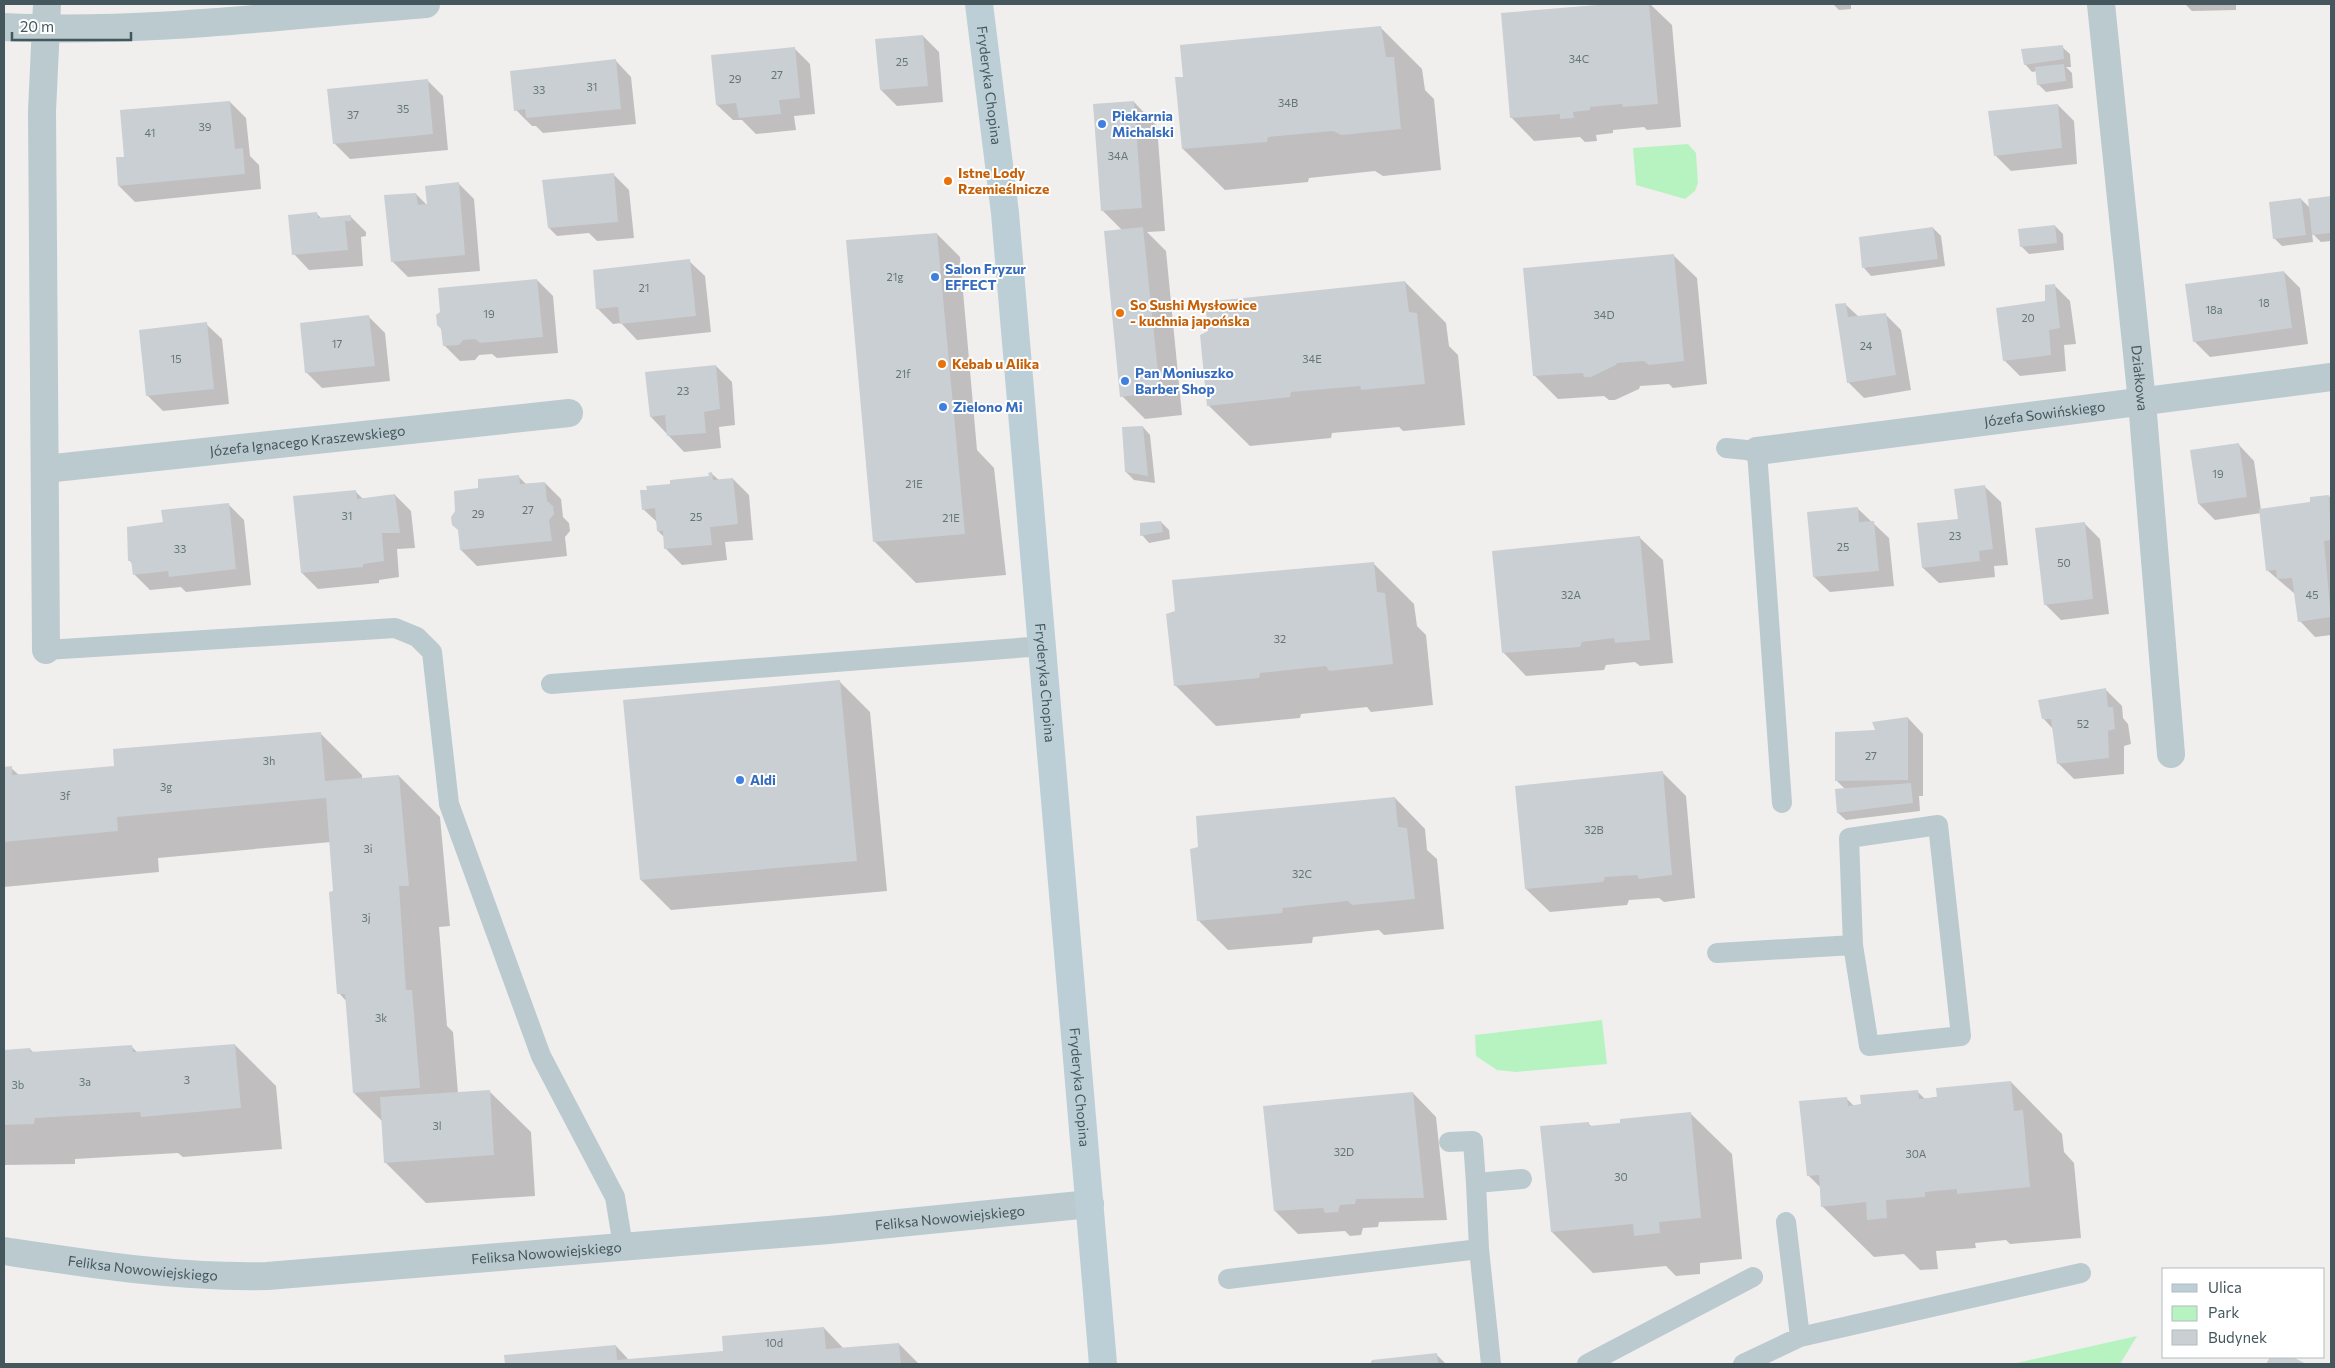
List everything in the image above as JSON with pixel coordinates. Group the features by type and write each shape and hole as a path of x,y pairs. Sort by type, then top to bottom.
{"street":[{"path":"4,27 46,16 172,24 426,4"},
{"name":"Fryderyka Chopina","path":"979,4 1005,213 1103,1364"},
{"name":"Działkowa","path":"2101,4 2142,402 2171,754"},
{"path":"46,16 42,111 46,650"},
{"name":"Józefa Sowińskiego","path":"1757,452 2331,377"},
{"name":"Józefa Ignacego Kraszewskiego","path":"45,469 569,413"},
{"name":"Feliksa Nowowiejskiego","path":"4,1251 65,1261 232,1277 267,1276 838,1229 1090,1204"}],"lane":[{"path":"1726,448 1757,452 1782,803"},
{"path":"46,650 395,628 417,637 432,652 450,804 541,1056 615,1197 623,1246"},
{"path":"551,684 1043,646"},
{"path":"1938,825 1961,1036 1868,1046 1853,945 1849,838 1938,825"},
{"path":"1717,953 1853,945"},
{"path":"1449,1142 1473,1141 1479,1249 1491,1364"},
{"path":"1476,1183 1522,1179"},
{"path":"1786,1222 1800,1337"},
{"path":"1228,1279 1479,1249"},
{"path":"1743,1364 1800,1337 2081,1272"},
{"path":"1587,1364 1753,1277"}],"green space":[{"path":"1688,144 1696,153 1698,183 1695,191 1685,199 1636,185 1633,148"},
{"path":"1602,1020 1607,1064 1516,1072 1497,1070 1476,1056 1475,1035"},
{"path":"2137,1336 2120,1364 2012,1364"}],"building":[{"path":"1609,4 1649,4 1658,104 1623,107 1622,104 1590,107 1590,110 1573,112 1574,118 1560,119 1560,114 1510,118 1501,13"},
{"path":"1381,26 1386,57 1394,57 1401,129 1341,135 1333,131 1268,137 1267,142 1182,149 1175,77 1183,77 1180,45"},
{"path":"923,35 928,86 880,90 875,39"},
{"path":"2063,45 2064,59 2024,65 2021,49"},
{"path":"795,47 800,98 779,100 781,114 739,118 736,103 716,105 711,55"},
{"path":"616,59 621,109 526,118 525,109 514,111 510,71"},
{"path":"2064,64 2066,81 2037,85 2035,67"},
{"path":"428,79 433,134 333,144 327,89"},
{"path":"230,101 235,149 243,148 245,174 118,186 116,157 124,157 120,110"},
{"path":"1134,101 1142,208 1101,211 1093,104"},
{"path":"2058,104 2062,148 1994,156 1988,111"},
{"path":"614,173 618,222 548,228 542,180"},
{"path":"459,182 465,255 391,262 384,195 416,193 418,205 427,204 425,186"},
{"path":"2331,196 2331,233 2312,235 2308,199"},
{"path":"2301,198 2306,235 2273,239 2269,202"},
{"path":"317,212 318,218 351,215 351,221 345,221 348,250 292,255 288,215"},
{"path":"2055,225 2057,243 2020,247 2018,229"},
{"path":"1143,227 1160,392 1120,397 1104,231"},
{"path":"1933,227 1938,259 1862,268 1859,237"},
{"path":"937,233 965,534 873,542 846,240"},
{"path":"1674,254 1684,361 1649,365 1644,361 1617,363 1591,377 1584,377 1583,373 1533,376 1523,268"},
{"path":"690,259 696,316 620,324 618,307 596,309 593,270"},
{"path":"2284,271 2292,328 2193,342 2185,284"},
{"path":"537,279 543,337 480,343 475,339 463,340 459,345 443,346 441,329 437,325 436,315 440,312 438,288"},
{"path":"1405,281 1409,312 1417,313 1425,384 1361,390 1360,386 1291,392 1290,397 1207,406 1200,335 1208,331 1205,302"},
{"path":"2055,284 2060,328 2049,330 2051,355 2003,361 1996,308 2045,301 2045,285"},
{"path":"1846,303 1848,317 1886,313 1896,375 1847,383 1835,304"},
{"path":"369,315 375,366 305,373 300,323"},
{"path":"207,322 214,389 146,396 139,330"},
{"path":"716,365 720,409 704,412 706,433 667,436 665,415 650,417 645,372"},
{"path":"1143,426 1148,476 1125,472 1122,427"},
{"path":"2239,443 2247,497 2198,504 2190,450"},
{"path":"712,472 713,480 733,478 738,524 710,527 712,545 664,549 663,531 657,531 655,508 642,510 640,490 647,490 646,486 670,484 670,480 709,476 708,473"},
{"path":"519,475 520,484 545,482 547,501 553,506 554,514 549,520 552,541 460,550 458,530 452,525 451,517 455,511 454,491 478,488 478,479"},
{"path":"1985,485 1993,549 1979,551 1980,561 1922,568 1917,523 1958,519 1954,489"},
{"path":"356,490 357,499 395,494 400,533 382,533 384,561 363,564 363,567 301,573 293,496"},
{"path":"2329,495 2331,540 2324,541 2331,617 2298,622 2292,578 2277,579 2276,570 2266,571 2259,509 2310,502 2310,497"},
{"path":"229,503 236,569 169,577 168,571 133,575 131,560 128,561 127,527 163,522 161,510"},
{"path":"1858,507 1859,522 1874,521 1879,571 1813,577 1807,512"},
{"path":"1161,521 1163,532 1140,536 1140,523"},
{"path":"2085,522 2093,599 2044,605 2035,528"},
{"path":"1640,536 1650,640 1615,643 1614,638 1582,642 1580,647 1502,653 1492,551"},
{"path":"1374,562 1377,592 1385,593 1393,664 1329,671 1326,666 1260,673 1259,678 1174,686 1166,614 1175,611 1172,580"},
{"name":"Aldi","path":"840,680 857,861 640,880 623,700"},
{"path":"2106,688 2108,707 2113,707 2115,729 2108,731 2109,758 2057,764 2051,719 2042,719 2038,700"},
{"path":"1908,717 1908,780 1835,781 1835,732 1875,730 1872,722"},
{"path":"321,732 325,781 399,775 409,886 399,886 406,990 412,990 420,1088 353,1093 345,994 337,994 329,892 333,891 326,798 117,817 118,831 4,842 4,767 12,766 12,775 114,766 113,749"},
{"path":"1663,771 1672,875 1639,879 1637,875 1605,877 1603,882 1525,889 1515,786"},
{"path":"1911,783 1913,803 1837,813 1835,789"},
{"path":"1395,797 1398,827 1407,828 1415,899 1352,905 1348,901 1283,908 1282,913 1197,921 1190,849 1198,847 1196,816"},
{"path":"235,1044 241,1108 141,1117 140,1112 35,1118 34,1124 4,1125 4,1050 30,1048 31,1052 132,1045 133,1052"},
{"path":"2011,1081 2014,1111 2023,1110 2030,1187 1957,1194 1957,1189 1925,1192 1925,1197 1886,1200 1887,1218 1867,1220 1866,1202 1821,1207 1819,1175 1807,1176 1799,1101 1847,1097 1848,1106 1861,1104 1860,1095 1918,1090 1919,1099 1937,1097 1936,1088"},
{"path":"490,1090 494,1155 384,1163 380,1097"},
{"path":"1413,1092 1424,1198 1356,1199 1355,1204 1340,1205 1338,1212 1325,1213 1323,1208 1274,1211 1263,1106"},
{"path":"1691,1112 1701,1218 1659,1222 1660,1233 1634,1236 1633,1224 1551,1232 1540,1126 1589,1122 1589,1126 1620,1123 1620,1119"},
{"path":"824,1327 826,1349 899,1343 901,1364 505,1364 504,1355 616,1345 617,1360 723,1351 722,1336"},
{"path":"1437,1353 1438,1364 1370,1364 1372,1360"},
{"path":"2269,1358 2295,1358 2306,1364 2266,1364"}],"place":[{"name":"Piekarnia Michalski","path":"1102,124"},
{"name":"Istne Lody Rzemieślnicze","path":"948,181"},
{"name":"Salon Fryzur EFFECT","path":"935,277"},
{"name":"So Sushi Mysłowice - kuchnia japońska","path":"1120,313"},
{"name":"Kebab u Alika","path":"942,364"},
{"name":"Pan Moniuszko Barber Shop","path":"1125,381"},
{"name":"Zielono Mi","path":"943,407"},
{"name":"Aldi","path":"740,780"}]}
